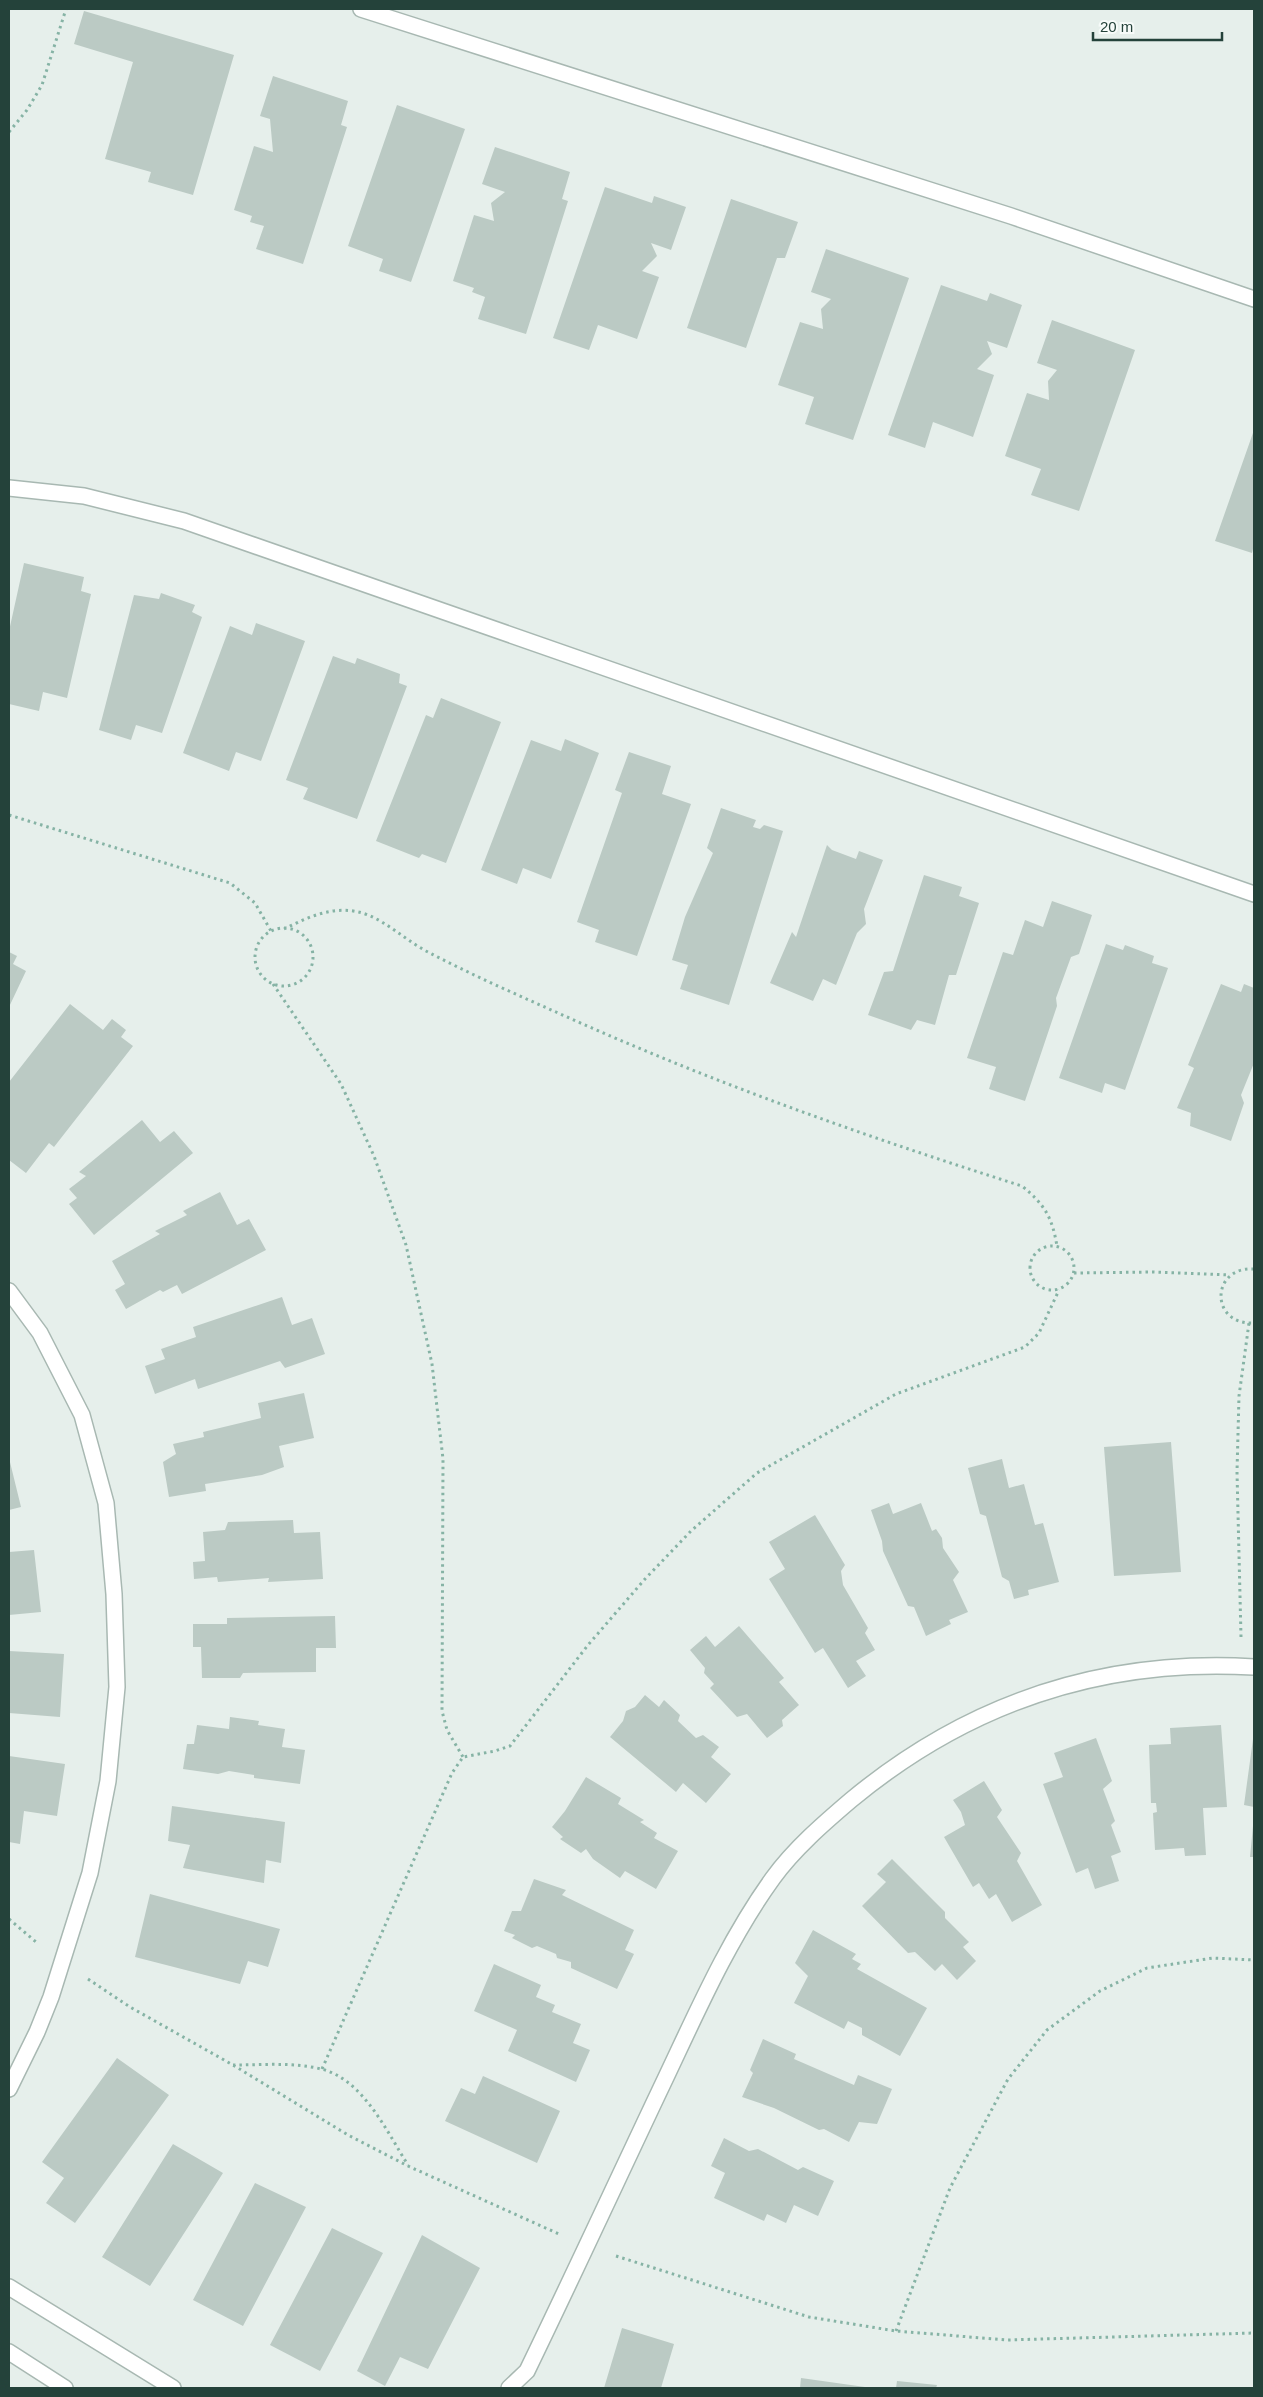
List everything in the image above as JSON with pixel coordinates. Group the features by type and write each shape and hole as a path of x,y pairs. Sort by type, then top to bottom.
{"street":[{"path":"361,9 1012,216 1254,299"},
{"path":"9,488 84,496 184,521 1254,894"},
{"path":"9,1291 40,1333 82,1415 106,1503 114,1594 116,1687 108,1781 90,1873 62,1963 37,2032 9,2089"},
{"path":"509,2388 528,2371 736,1933 775,1876 826,1821 891,1768 946,1733 1004,1706 1061,1686 1120,1672 1181,1666 1248,1667"},
{"path":"9,2287 166,2386"},
{"path":"9,2352 65,2388"},
{"path":"528,2371 528,2388"}],"path":[{"path":"9,132 27,110 42,85 66,9"},
{"path":"9,815 230,883 255,903 271,931"},
{"path":"284,929 315,913 340,910 367,914 426,950 556,1012 650,1053 809,1115 1022,1186 1040,1201 1053,1222 1057,1246"},
{"path":"273,984 286,986 298,983 308,975 313,963 312,950 306,939 296,931 284,929 271,931 261,940 256,952 256,964 262,976 273,984 341,1084 374,1156 406,1245 432,1364 443,1459 442,1711 447,1730 463,1757"},
{"path":"1046,1246 1057,1246 1068,1251 1074,1261 1074,1273 1069,1284 1059,1290 1047,1290 1036,1285 1031,1275 1030,1262 1036,1253 1046,1246"},
{"path":"1254,1268 1242,1269 1230,1275 1223,1284 1220,1296 1223,1308 1231,1318 1243,1323 1254,1323"},
{"path":"1074,1273 1153,1272 1230,1275"},
{"path":"322,2069 455,1766 463,1757 510,1746 523,1732 588,1645 645,1579 691,1531 757,1474 896,1394 1025,1347 1039,1332 1059,1290"},
{"path":"1248,1667 1237,1472 1239,1396 1249,1323"},
{"path":"896,2331 950,2188 1008,2078 1047,2030 1100,1991 1147,1968 1213,1958 1254,1960"},
{"path":"62,1963 130,2007 232,2064 348,2135 408,2166 586,2247 810,2316 896,2331 1007,2340 1254,2333"},
{"path":"232,2064 287,2064 322,2069 353,2086 376,2113 408,2166"}],"building":[{"path":"84,11 234,55 193,195 148,182 151,172 105,159 133,62 74,44"},
{"path":"273,76 348,101 341,125 347,127 303,264 256,249 264,226 250,222 252,216 234,210 254,146 273,152 270,119 260,116"},
{"path":"397,105 465,129 411,282 379,271 383,259 348,246"},
{"path":"495,147 570,172 562,199 568,201 526,334 478,319 485,297 472,292 474,288 453,281 474,215 494,221 491,203 505,192 482,184"},
{"path":"605,187 652,203 654,196 686,207 671,250 651,243 657,256 642,271 659,277 637,339 598,325 589,350 553,338"},
{"path":"731,199 798,222 785,258 777,258 746,348 687,328"},
{"path":"826,249 909,278 853,440 805,424 814,397 778,385 800,322 823,329 821,309 831,299 811,292"},
{"path":"941,285 987,301 990,293 1022,305 1007,348 987,341 992,354 977,369 994,375 973,437 933,422 925,448 888,435"},
{"path":"1052,320 1135,350 1079,511 1031,495 1041,469 1005,456 1027,393 1049,400 1048,381 1057,370 1037,363"},
{"path":"1254,430 1254,545 1252,553 1215,541"},
{"path":"24,563 84,577 81,591 91,594 67,698 43,692 39,711 9,704 9,631"},
{"path":"161,593 195,605 192,612 202,617 162,733 136,725 131,740 99,730 134,595 159,599"},
{"path":"256,623 305,641 261,761 236,752 229,771 183,753 230,626 252,635"},
{"path":"333,656 355,664 357,658 400,674 399,683 407,686 357,819 303,799 308,788 286,780"},
{"path":"441,698 501,722 446,863 422,854 419,858 376,841 426,715 433,718"},
{"path":"565,739 599,753 551,879 523,868 517,884 481,870 531,740 561,751"},
{"path":"629,752 671,766 662,794 691,804 637,956 595,942 599,930 577,922 622,793 615,790"},
{"path":"721,808 756,820 753,827 760,829 764,825 783,831 729,1005 680,989 688,965 672,960 685,917 713,853 707,848"},
{"path":"827,845 832,850 856,859 859,851 883,860 864,909 866,924 857,933 836,985 823,979 813,1001 770,983 792,932 796,937"},
{"path":"924,875 962,887 959,896 979,903 956,975 949,975 935,1025 917,1020 911,1030 868,1015 884,972 893,971"},
{"path":"1052,901 1092,915 1079,954 1071,957 1056,998 1057,1006 1025,1101 989,1089 996,1067 967,1058 1003,952 1013,955 1025,920 1043,927"},
{"path":"1106,944 1123,950 1125,945 1154,956 1152,963 1168,968 1125,1090 1105,1083 1102,1093 1059,1078"},
{"path":"9,952 17,956 13,964 26,971 9,1007"},
{"path":"1221,984 1241,992 1244,984 1254,988 1254,1063 1241,1095 1244,1103 1231,1141 1190,1126 1191,1113 1177,1108 1194,1068 1188,1065"},
{"path":"70,1004 103,1030 112,1019 126,1030 121,1037 133,1046 54,1147 49,1143 26,1173 9,1160 9,1082"},
{"path":"142,1120 160,1142 174,1131 193,1153 94,1235 69,1204 77,1198 69,1189 86,1176 79,1172"},
{"path":"220,1192 237,1225 249,1219 266,1250 182,1294 177,1285 163,1292 160,1290 126,1309 115,1290 125,1284 112,1261 160,1234 155,1231 187,1215 183,1211"},
{"path":"282,1297 292,1325 312,1318 325,1354 285,1368 280,1361 198,1389 195,1379 155,1394 145,1366 165,1359 161,1349 196,1337 193,1327"},
{"path":"304,1393 314,1438 279,1446 284,1467 262,1475 205,1484 206,1491 169,1497 163,1462 176,1454 173,1444 204,1437 203,1432 261,1418 258,1403"},
{"path":"1171,1442 1181,1572 1114,1576 1104,1447"},
{"path":"9,1458 21,1507 9,1510"},
{"path":"1002,1459 1009,1488 1024,1484 1035,1525 1043,1523 1059,1582 1028,1590 1029,1595 1014,1599 1009,1581 1002,1577 986,1516 980,1514 968,1468"},
{"path":"889,1503 893,1514 921,1503 932,1531 936,1529 942,1538 943,1548 959,1572 953,1580 968,1612 949,1620 951,1624 926,1636 914,1607 908,1606 883,1551 882,1541 871,1510"},
{"path":"815,1515 845,1565 841,1571 843,1585 868,1628 865,1633 875,1650 856,1661 866,1676 848,1688 823,1648 815,1653 769,1579 785,1569 769,1542"},
{"path":"293,1520 294,1533 320,1532 323,1579 268,1582 269,1578 218,1582 217,1577 194,1579 193,1562 205,1561 203,1532 225,1530 228,1522"},
{"path":"34,1550 41,1612 9,1615 9,1552"},
{"path":"335,1616 336,1648 316,1648 316,1672 243,1673 240,1678 202,1678 201,1647 193,1647 193,1624 227,1624 227,1618"},
{"path":"739,1626 784,1678 779,1682 799,1705 782,1720 783,1726 767,1738 747,1714 737,1717 710,1688 714,1684 704,1673 705,1668 690,1650 706,1636 715,1647"},
{"path":"9,1651 64,1654 60,1717 9,1713"},
{"path":"645,1695 659,1707 664,1700 680,1715 678,1721 696,1738 703,1735 719,1747 711,1757 731,1774 706,1803 683,1783 676,1792 610,1737 623,1721 626,1711 635,1707"},
{"path":"230,1717 259,1721 258,1725 285,1729 282,1747 305,1750 300,1784 254,1778 254,1775 229,1771 218,1774 183,1769 187,1744 194,1744 197,1725 229,1729"},
{"path":"1221,1725 1227,1807 1203,1808 1206,1855 1185,1856 1184,1848 1155,1850 1153,1813 1157,1812 1156,1803 1151,1803 1149,1745 1171,1744 1170,1728"},
{"path":"1096,1738 1112,1781 1103,1789 1115,1821 1111,1825 1121,1852 1111,1856 1119,1881 1095,1889 1088,1868 1076,1873 1043,1784 1063,1777 1054,1753"},
{"path":"1254,1740 1254,1807 1244,1805"},
{"path":"9,1756 65,1764 57,1816 24,1811 20,1844 9,1842"},
{"path":"586,1777 621,1798 618,1804 644,1820 640,1822 657,1833 654,1838 678,1851 656,1889 625,1871 620,1878 593,1859 586,1849 581,1853 560,1839 563,1837 552,1827 565,1811"},
{"path":"984,1781 1002,1810 997,1817 1021,1853 1017,1861 1042,1905 1012,1922 996,1894 989,1899 979,1883 973,1887 944,1837 965,1825 961,1812 953,1800"},
{"path":"172,1806 285,1822 281,1863 266,1860 264,1883 183,1868 190,1845 168,1841"},
{"path":"1253,1826 1254,1857 1250,1857"},
{"path":"892,1859 945,1912 945,1918 969,1942 963,1947 976,1961 957,1980 942,1964 935,1971 915,1952 908,1953 862,1906 886,1882 877,1874"},
{"path":"534,1879 566,1890 562,1895 634,1930 625,1950 634,1954 617,1989 571,1968 571,1962 557,1958 556,1954 537,1946 532,1948 512,1938 515,1935 504,1931 512,1911 521,1911"},
{"path":"150,1894 280,1929 268,1967 248,1961 240,1984 135,1957"},
{"path":"813,1930 856,1954 852,1959 861,1964 857,1969 927,2008 900,2056 862,2035 862,2028 848,2021 844,2029 794,2003 808,1976 795,1963"},
{"path":"494,1964 541,1985 536,1997 555,2005 552,2012 581,2024 573,2043 590,2050 576,2082 508,2051 517,2030 474,2011"},
{"path":"763,2039 796,2054 794,2059 854,2085 858,2075 892,2089 877,2124 859,2122 849,2142 824,2129 819,2130 774,2108 742,2097 753,2073 750,2070"},
{"path":"117,2058 169,2095 75,2223 46,2203 64,2178 42,2162"},
{"path":"483,2076 560,2111 537,2163 445,2121 461,2088 475,2094"},
{"path":"724,2138 749,2151 758,2149 798,2170 803,2167 834,2181 818,2216 794,2205 786,2223 767,2214 764,2221 714,2198 725,2173 711,2166"},
{"path":"173,2144 223,2173 150,2286 102,2257"},
{"path":"255,2183 306,2207 243,2326 193,2300"},
{"path":"332,2228 383,2253 320,2371 270,2345"},
{"path":"422,2235 480,2268 428,2369 400,2357 385,2386 357,2371"},
{"path":"622,2328 674,2344 661,2388 604,2388"},
{"path":"801,2378 865,2387 865,2388 800,2388"},
{"path":"897,2381 937,2385 936,2388 896,2388"}]}
